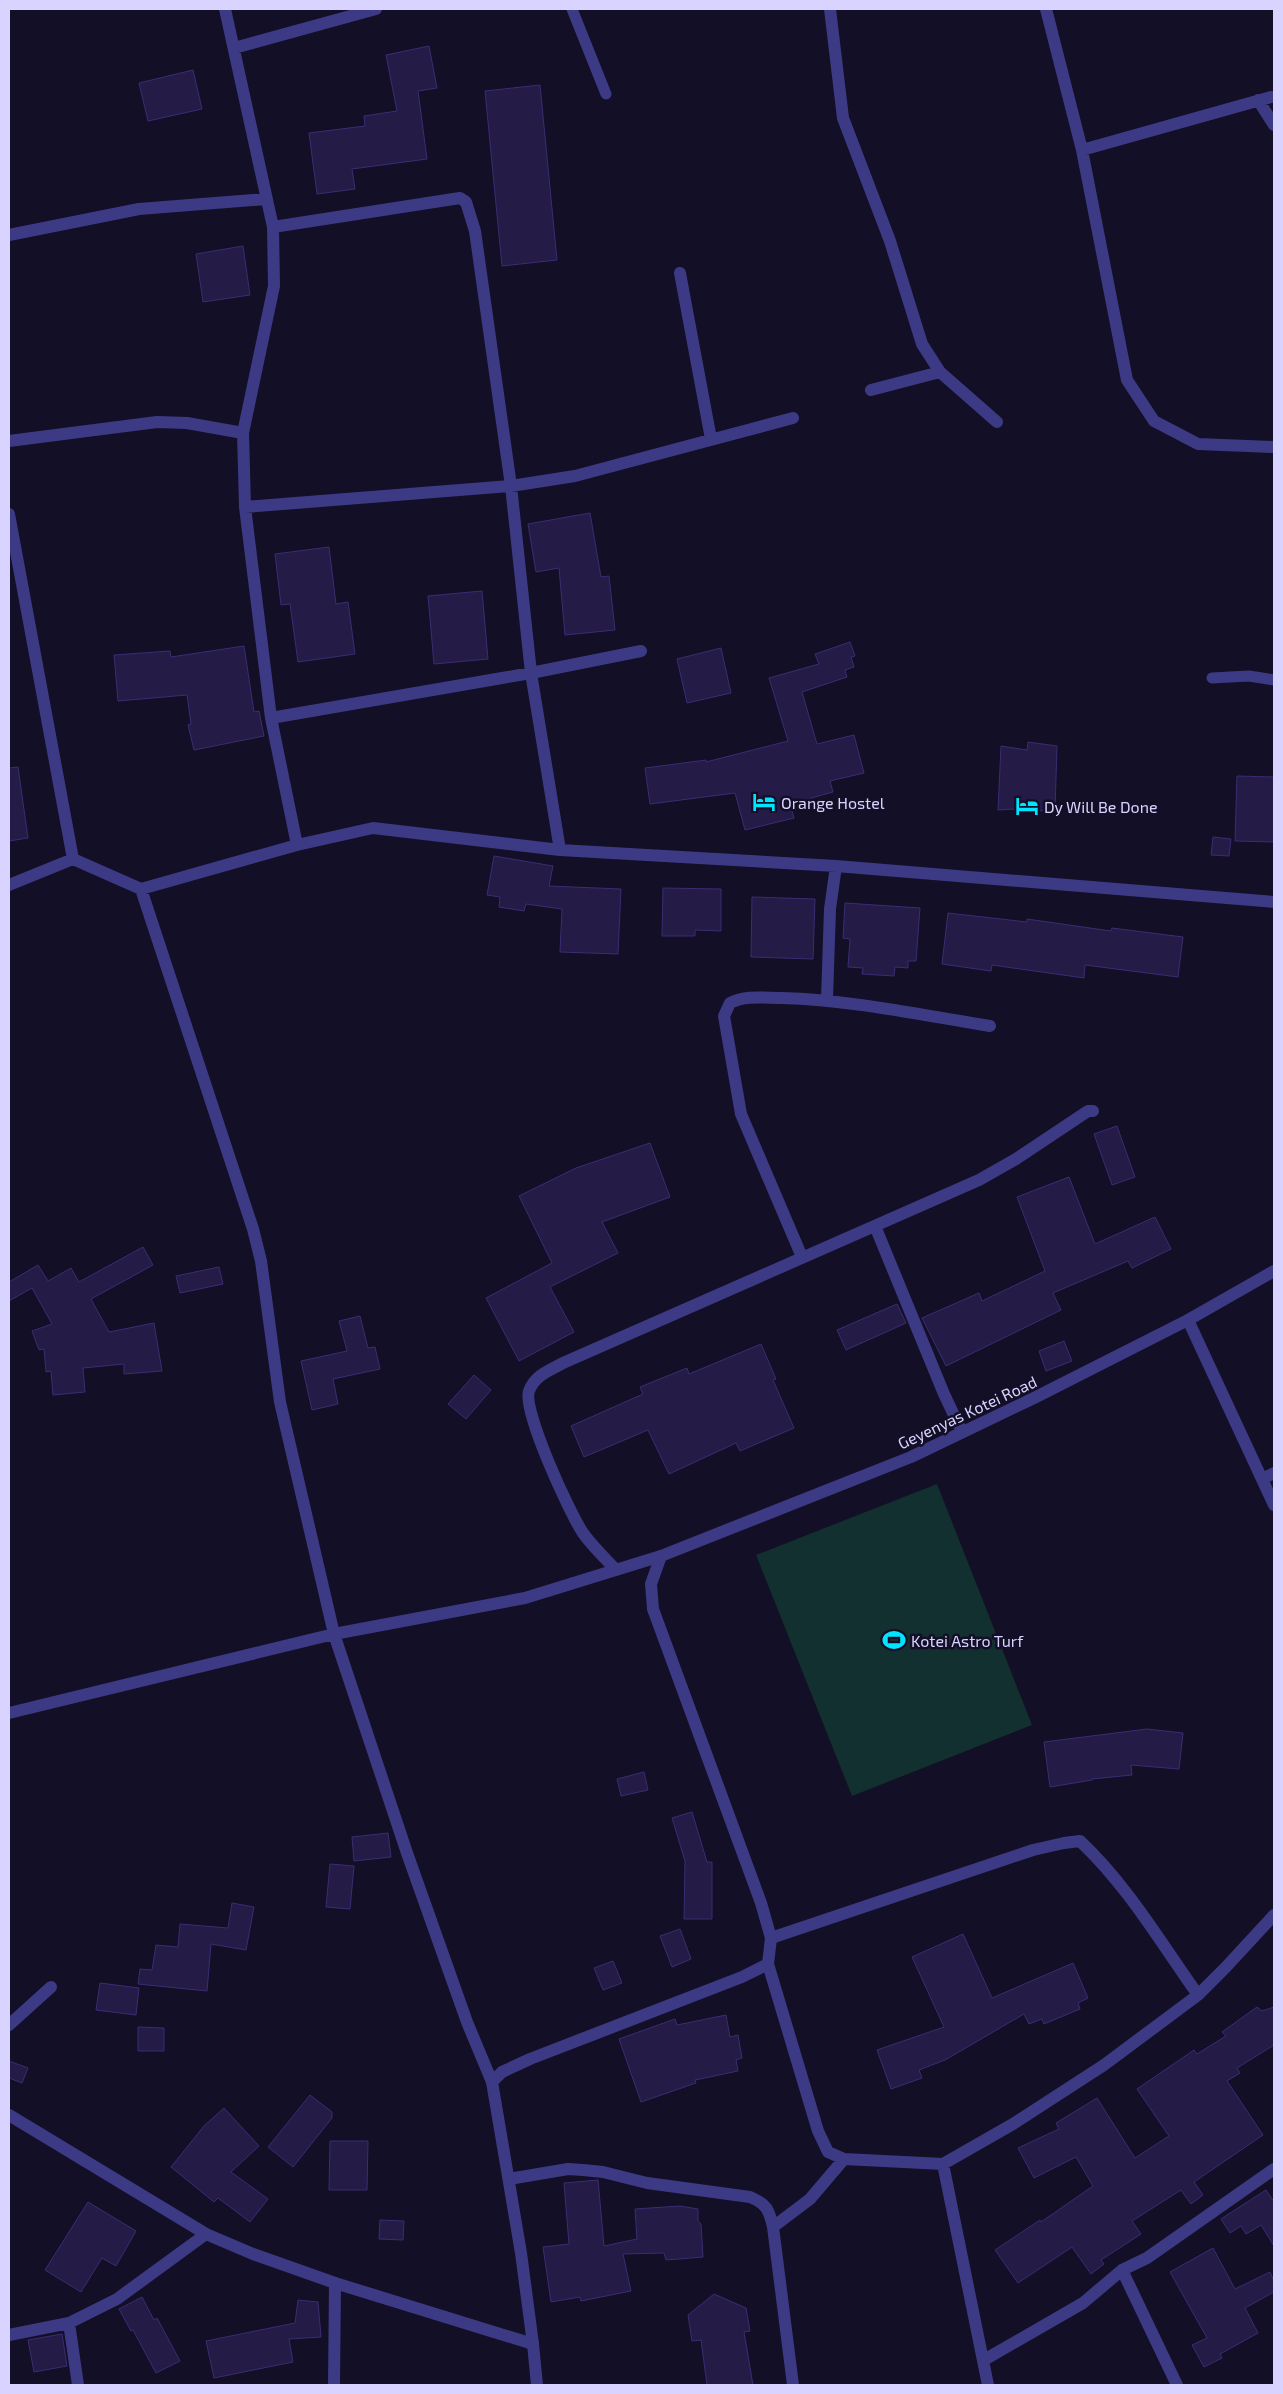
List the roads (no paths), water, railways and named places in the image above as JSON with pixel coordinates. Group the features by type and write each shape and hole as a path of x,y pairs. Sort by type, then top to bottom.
{"street":[{"path":"225,9 273,227 274,286 243,433 245,507 271,718 296,845"},
{"path":"234,48 376,9"},
{"path":"830,9 843,118 890,241 922,344 940,372 998,422"},
{"path":"1046,9 1082,150 1127,380 1154,421 1198,444 1274,447"},
{"path":"1082,150 1271,96"},
{"path":"1258,100 1274,125"},
{"path":"273,227 460,198 466,202 475,231 512,486 530,673 560,850"},
{"path":"9,235 139,209 266,200"},
{"path":"680,273 711,439"},
{"path":"871,390 940,372"},
{"path":"245,507 512,486 575,476 793,418"},
{"path":"9,441 157,422 186,423 243,433"},
{"path":"9,514 14,571 73,859"},
{"path":"271,718 530,673 641,651"},
{"path":"9,885 73,859 141,889 296,845 373,828 560,850 836,866 1274,902"},
{"path":"827,999 830,909 836,866"},
{"path":"141,889 253,1229 261,1261 280,1402 334,1634 407,1853 467,2022 492,2082 509,2179 533,2344 537,2385"},
{"path":"802,1257 740,1114 724,1016 730,1003 740,998 827,999 990,1026"},
{"path":"616,1570 583,1532 554,1474 530,1411 528,1394 535,1378 563,1363 979,1180 1016,1159 1088,1111 1094,1111"},
{"path":"875,1226 944,1394 962,1432"},
{"name":"Geyenyas Kotei Road","path":"9,1713 334,1634 525,1598 660,1556 852,1482 911,1457 1188,1320 1274,1271"},
{"path":"1188,1320 1274,1506"},
{"path":"1262,1479 1274,1473"},
{"path":"660,1556 652,1584 653,1609 761,1903 770,1938 768,1964 818,2131 828,2152 844,2158 943,2164 1013,2124 1104,2065 1198,1995 1274,1915"},
{"path":"770,1938 1033,1850 1064,1842 1080,1841 1097,1857 1125,1891 1198,1995"},
{"path":"492,2082 502,2072 530,2059 742,1977 768,1964"},
{"path":"9,2025 51,1987"},
{"path":"9,2115 206,2234 253,2254 335,2283 533,2344"},
{"path":"773,2227 810,2199 844,2158"},
{"path":"943,2164 988,2385"},
{"path":"509,2179 568,2169 583,2170 603,2172 647,2183 750,2197 762,2202 770,2213 773,2227 792,2385"},
{"path":"984,2360 1083,2304 1122,2270 1147,2258 1274,2169"},
{"path":"9,2335 69,2323 117,2299 206,2234"},
{"path":"1122,2270 1177,2385"},
{"path":"334,2385 335,2283"},
{"path":"69,2323 78,2385"}],"lane":[{"path":"572,9 606,94"},
{"path":"1212,678 1249,676 1274,680"}],"place":[{"name":"Orange Hostel","path":"764,802"},
{"name":"Dy Will Be Done","path":"1027,806"},
{"name":"Kotei Astro Turf","path":"894,1640"}]}
